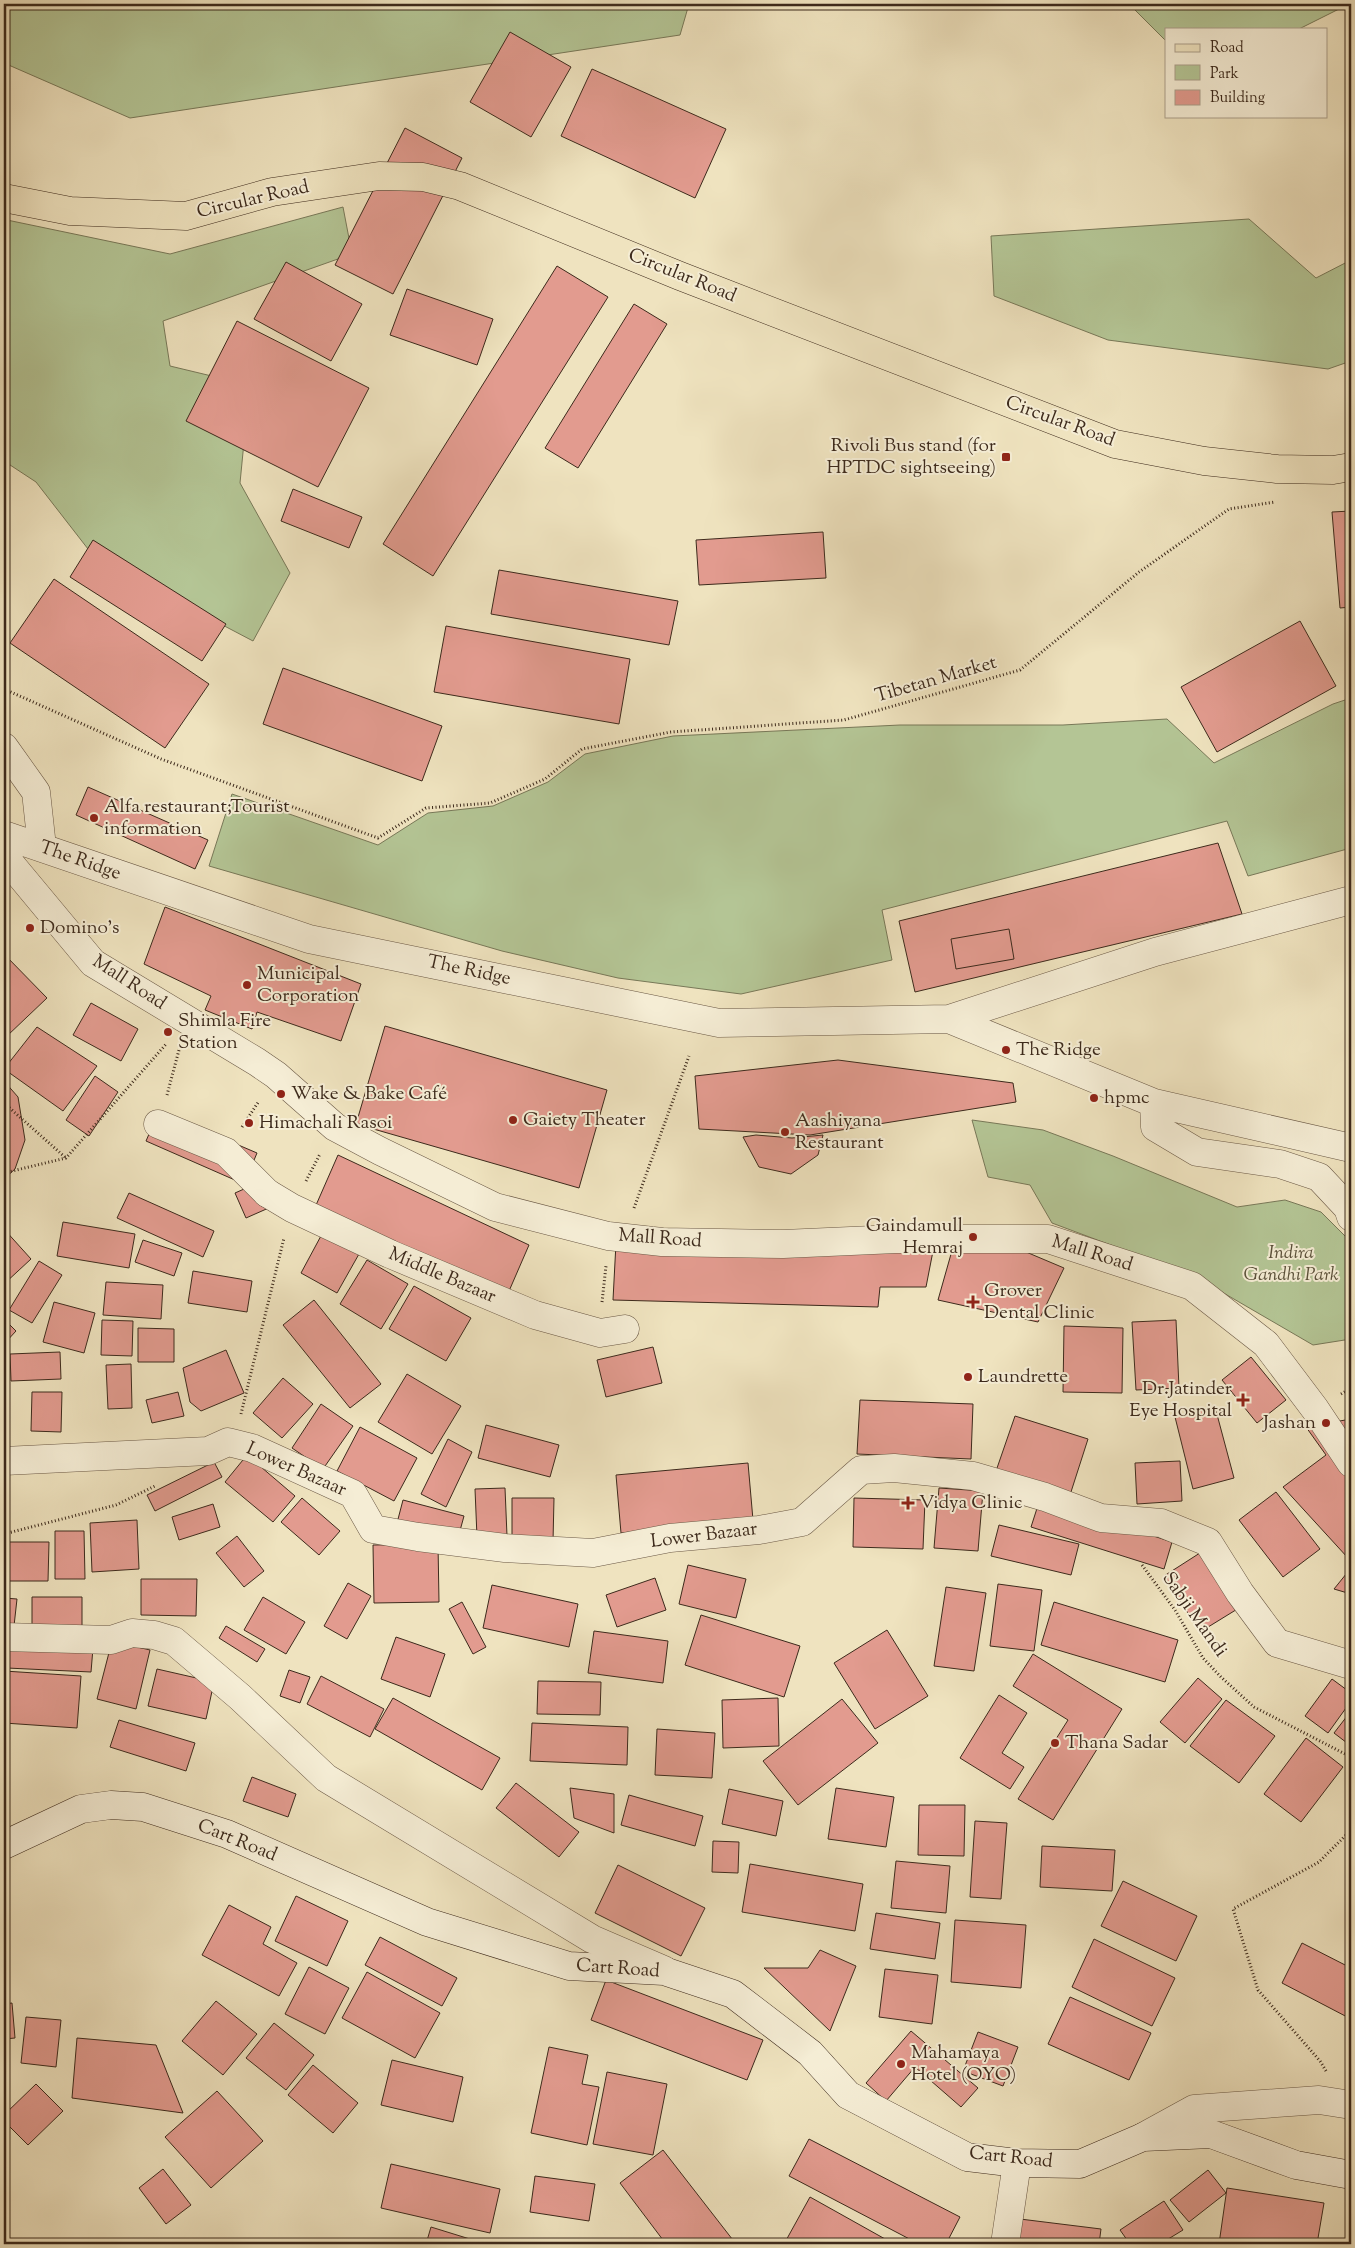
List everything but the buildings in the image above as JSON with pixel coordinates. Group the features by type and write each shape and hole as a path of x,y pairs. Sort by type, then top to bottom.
{"main road":[{"name":"Circular Road","path":"4,198 70,212 186,216 272,192 379,176 423,177 460,186 680,276 1115,444 1204,461 1277,469 1333,470 1351,467"}],"street":[{"path":"4,747 36,792 42,847"},
{"name":"The Ridge","path":"4,835 309,938 719,1023 949,1019 1155,952 1351,900"},
{"name":"Mall Road","path":"4,856 93,963 276,1075 334,1127 495,1207 616,1237 662,1242 783,1244 896,1239 1048,1239 1192,1286 1266,1344 1315,1409 1351,1463"},
{"name":"The Ridge","path":"949,1019 1154,1102 1351,1148"},
{"path":"1154,1102 1155,1127 1171,1138 1197,1152 1280,1164 1318,1176 1348,1208 1351,1217"},
{"path":"158,1124 226,1152"},
{"name":"Middle Bazaar","path":"226,1152 267,1193 292,1208 483,1295 535,1315 613,1331"},
{"name":"Lower Bazaar","path":"4,1461 208,1450 228,1442 252,1448 353,1494 373,1529 497,1547 593,1553 670,1538 759,1530 802,1522 861,1470 894,1468 973,1476 1044,1497 1101,1518 1161,1523 1208,1542 1240,1593 1277,1643 1351,1665"},
{"path":"4,1636 111,1640 132,1633 154,1635 174,1641 240,1697 326,1778 592,1940 664,1971"},
{"name":"Cart Road","path":"4,1845 81,1809 111,1805 143,1806 227,1834 437,1925 569,1966 664,1971 733,1994 810,2053 848,2095 968,2157 1017,2162 1080,2164 1143,2137 1211,2134 1296,2165 1351,2175"},
{"path":"1143,2137 1194,2109 1318,2100 1349,2105"},
{"path":"1005,2244 1017,2162"}],"path":[{"name":"Tibetan Market","path":"4,689 161,759 378,838 426,808 490,803 545,779 582,749 671,732 844,720 1020,670 1139,572 1229,509 1276,501"},
{"path":"158,1124 187,1020"},
{"path":"4,1173 66,1158 187,1020"},
{"path":"613,1331 616,1237 689,1056"},
{"path":"226,1152 276,1075"},
{"path":"4,1103 66,1158"},
{"path":"252,1448 240,1421 292,1208 334,1127"},
{"path":"4,1534 116,1505 160,1483"},
{"name":"Sabji Mandi","path":"1142,1565 1175,1610 1203,1658 1221,1677 1254,1707 1351,1757"},
{"path":"1349,2105 1320,2061 1258,1990 1233,1910 1319,1862 1351,1830"}],"green space":[{"path":"4,4 689,4 680,35 130,118 4,63"},
{"path":"1129,4 1342,4 1343,7 1301,28 1165,28 1165,40"},
{"path":"343,207 352,254 163,321 170,366 220,378 245,432 240,483 290,573 253,641 95,558 36,482 4,461 4,225 7,220 170,254"},
{"path":"1249,219 1316,278 1351,260 1351,361 1328,369 1108,340 994,296 991,236"},
{"path":"1351,698 1351,848 1248,876 1227,821 882,910 892,960 741,994 618,978 502,951 209,866 232,794 378,845 428,813 493,806 548,782 585,754 673,736 900,725 1063,725 1167,719 1214,763 1333,704"},
{"name":"Indira Gandhi Park","path":"972,1120 1043,1130 1113,1156 1237,1207 1285,1200 1321,1212 1351,1242 1351,1339 1313,1345 1196,1277 1052,1223 1030,1185 988,1177"}],"place":[{"name":"Rivoli Bus stand (for HPTDC sightseeing)","path":"1006,457"},
{"name":"Alfa restaurant;Tourist information","path":"94,818"},
{"name":"Domino's","path":"30,928"},
{"name":"Municipal Corporation","path":"247,985"},
{"name":"Shimla Fire Station","path":"168,1032"},
{"name":"The Ridge","path":"1006,1050"},
{"name":"Wake & Bake Café","path":"281,1094"},
{"name":"hpmc","path":"1094,1098"},
{"name":"Gaiety Theater","path":"513,1120"},
{"name":"Himachali Rasoi","path":"249,1123"},
{"name":"Aashiyana Restaurant","path":"785,1132"},
{"name":"Gaindamull Hemraj","path":"973,1237"},
{"name":"Grover Dental Clinic","path":"973,1302"},
{"name":"Laundrette","path":"968,1377"},
{"name":"Dr.Jatinder Eye Hospital","path":"1243,1400"},
{"name":"Jashan","path":"1326,1423"},
{"name":"Vidya Clinic","path":"908,1503"},
{"name":"Thana Sadar","path":"1055,1743"},
{"name":"Mahamaya Hotel (OYO)","path":"901,2064"}]}
